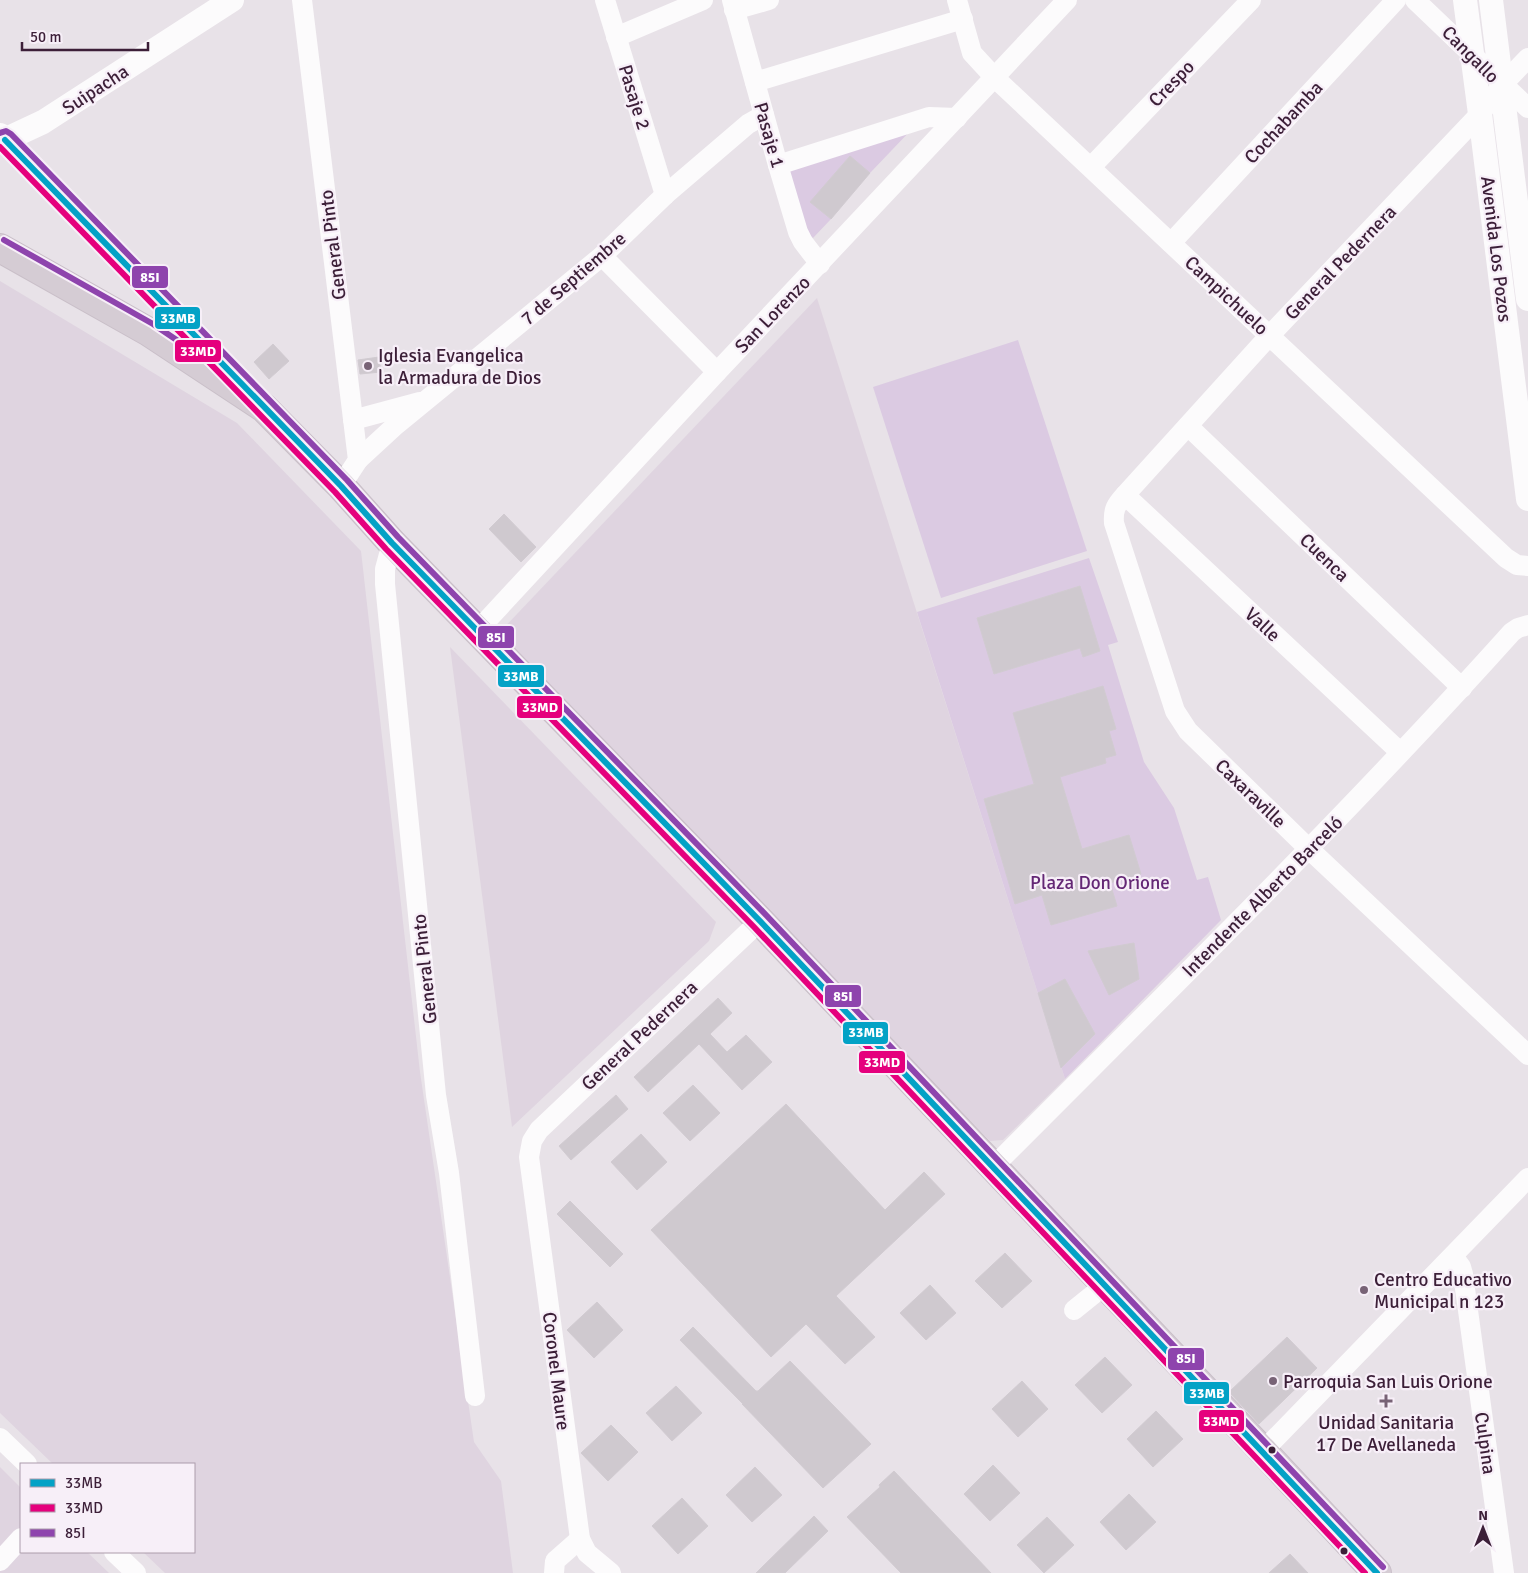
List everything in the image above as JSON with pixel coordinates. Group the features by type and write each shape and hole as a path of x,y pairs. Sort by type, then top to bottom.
{"main road":[{"path":"0,248 149,332 264,408 341,486 392,543 760,921 1377,1573"}],"street":[{"name":"Suipacha","path":"2,139 43,122 232,0"},
{"name":"General Pinto","path":"302,0 358,460"},
{"name":"Pasaje 2","path":"605,0 665,194"},
{"path":"616,37 703,0"},
{"path":"733,5 769,0"},
{"name":"Campichuelo","path":"957,0 972,53 995,78 1506,558 1517,565 1528,566"},
{"name":"San Lorenzo","path":"478,630 717,372 1067,0"},
{"name":"Crespo","path":"1091,167 1250,0"},
{"name":"Cochabamba","path":"1171,243 1396,0"},
{"name":"Cangallo","path":"1415,0 1472,52 1502,85 1528,108"},
{"name":"Avenida Los Pozos","path":"1465,0 1528,499"},
{"name":"Avenida Los Pozos","path":"1491,0 1528,298"},
{"name":"Pasaje 1","path":"733,5 798,232 803,242 820,264"},
{"path":"755,82 963,19"},
{"name":"General Pedernera","path":"1113,512 1125,495 1270,335 1480,114 1502,85 1528,58"},
{"name":"7 de Septiembre","path":"358,460 396,425 602,256 665,194 748,124 764,115"},
{"path":"778,165 929,117 957,118"},
{"path":"2,139 264,408"},
{"path":"602,256 717,372"},
{"path":"353,420 427,400"},
{"name":"Cuenca","path":"1188,426 1462,688"},
{"path":"341,486 358,460"},
{"name":"Valle","path":"1125,495 1400,752"},
{"name":"Caxaraville","path":"1113,512 1114,523 1175,711 1180,721 1309,849 1528,1055"},
{"name":"General Pinto","path":"392,543 385,570 384,584 436,1095 449,1173 475,1396"},
{"name":"Intendente Alberto Barceló","path":"993,1167 1309,849 1462,688 1512,632 1528,625"},
{"name":"General Pedernera","path":"529,1156 532,1141 539,1130 760,921"},
{"name":"Coronel Maure","path":"529,1156 580,1539 587,1553 611,1573"},
{"path":"1263,1451 1528,1178"},
{"name":"Culpina","path":"1453,1256 1461,1267 1463,1274 1504,1573"},
{"path":"1074,1310 1105,1285"},
{"path":"0,1438 26,1463"},
{"path":"0,1561 20,1539"},
{"path":"554,1573 555,1561 580,1539"},
{"path":"115,1553 136,1573"}],"shaded area":[{"path":"0,281 237,423 361,551 420,1072 474,1442 501,1481 513,1573 165,1573 144,1553 195,1553 195,1463 52,1463 0,1413"},
{"path":"817,298 1065,1079 1003,1140 990,1141 497,635"},
{"path":"450,647 716,922 709,941 512,1127"},
{"path":"0,1467 20,1487 20,1553 88,1553 109,1573 0,1573"}],"green space":[{"path":"912,129 870,173 849,157 811,202 831,219 813,238 804,229 785,168"},
{"path":"1018,340 1087,551 941,598 873,387"},
{"name":"Plaza Don Orione","path":"1089,558 1118,642 1108,645 1144,762 1174,808 1197,880 1208,877 1221,920 1065,1079 917,612"}],"building":[{"path":"850,156 870,173 831,219 810,202"},
{"path":"273,344 289,361 269,379 254,362"},
{"name":"Iglesia Evangelica la Armadura de Dios","path":"379,357 381,372 360,374 358,360"},
{"path":"504,514 536,547 521,562 489,529"},
{"path":"1080,586 1100,651 1083,657 1080,648 994,674 977,618"},
{"path":"1103,686 1116,729 1109,731 1116,755 1105,758 1106,763 1060,777 1082,849 1129,835 1141,874 1110,883 1117,906 1051,925 1042,895 1015,904 984,799 1034,784 1013,713"},
{"path":"1134,943 1139,979 1109,995 1088,951"},
{"path":"1065,979 1095,1034 1061,1068 1038,993"},
{"path":"718,998 732,1013 710,1034 727,1052 746,1035 772,1062 742,1090 699,1044 648,1092 634,1077"},
{"path":"693,1085 720,1113 690,1141 663,1113"},
{"path":"616,1095 628,1109 571,1160 559,1146"},
{"path":"786,1104 885,1210 924,1172 945,1194 836,1296 875,1337 845,1364 806,1324 771,1357 651,1230"},
{"path":"641,1134 667,1162 637,1190 611,1162"},
{"path":"570,1201 623,1254 610,1267 557,1214"},
{"path":"1005,1253 1032,1281 1002,1308 975,1281"},
{"path":"930,1285 956,1313 926,1340 900,1313"},
{"path":"597,1302 623,1330 594,1358 567,1330"},
{"path":"693,1327 756,1391 790,1361 871,1444 823,1488 680,1340"},
{"name":"Parroquia San Luis Orione","path":"1287,1337 1317,1368 1259,1424 1229,1392"},
{"path":"1105,1357 1132,1385 1102,1413 1075,1385"},
{"path":"1022,1381 1048,1409 1018,1437 992,1409"},
{"path":"676,1386 702,1413 672,1441 646,1413"},
{"path":"1156,1411 1183,1439 1153,1467 1127,1439"},
{"path":"611,1425 638,1452 608,1481 581,1453"},
{"path":"993,1465 1020,1493 990,1521 964,1494"},
{"path":"755,1467 782,1495 752,1522 726,1495"},
{"path":"894,1471 991,1573 901,1573 847,1517 880,1487 879,1485"},
{"path":"1129,1494 1156,1522 1126,1550 1100,1522"},
{"path":"682,1498 708,1526 678,1554 652,1526"},
{"path":"814,1516 828,1531 785,1573 756,1573"},
{"path":"1047,1517 1074,1545 1044,1573 1017,1545"},
{"path":"1290,1554 1308,1573 1269,1573"}],"transit line":[{"name":"85I","path":"0,133 6,131 11,134 347,480 398,537 766,915 1383,1567"},
{"name":"33MB","path":"5,140 341,486 392,543 760,921 1377,1573"},
{"name":"33MD","path":"0,147 335,492 386,549 754,927 1365,1573"},
{"name":"85I","path":"4,240 153,324 184,345"}],"place":[{"name":"Iglesia Evangelica la Armadura de Dios","path":"368,366"},
{"name":"Centro Educativo Municipal n 123","path":"1364,1290"},
{"name":"Parroquia San Luis Orione","path":"1273,1381"},
{"name":"Unidad Sanitaria 17 De Avellaneda","path":"1386,1401"}]}
